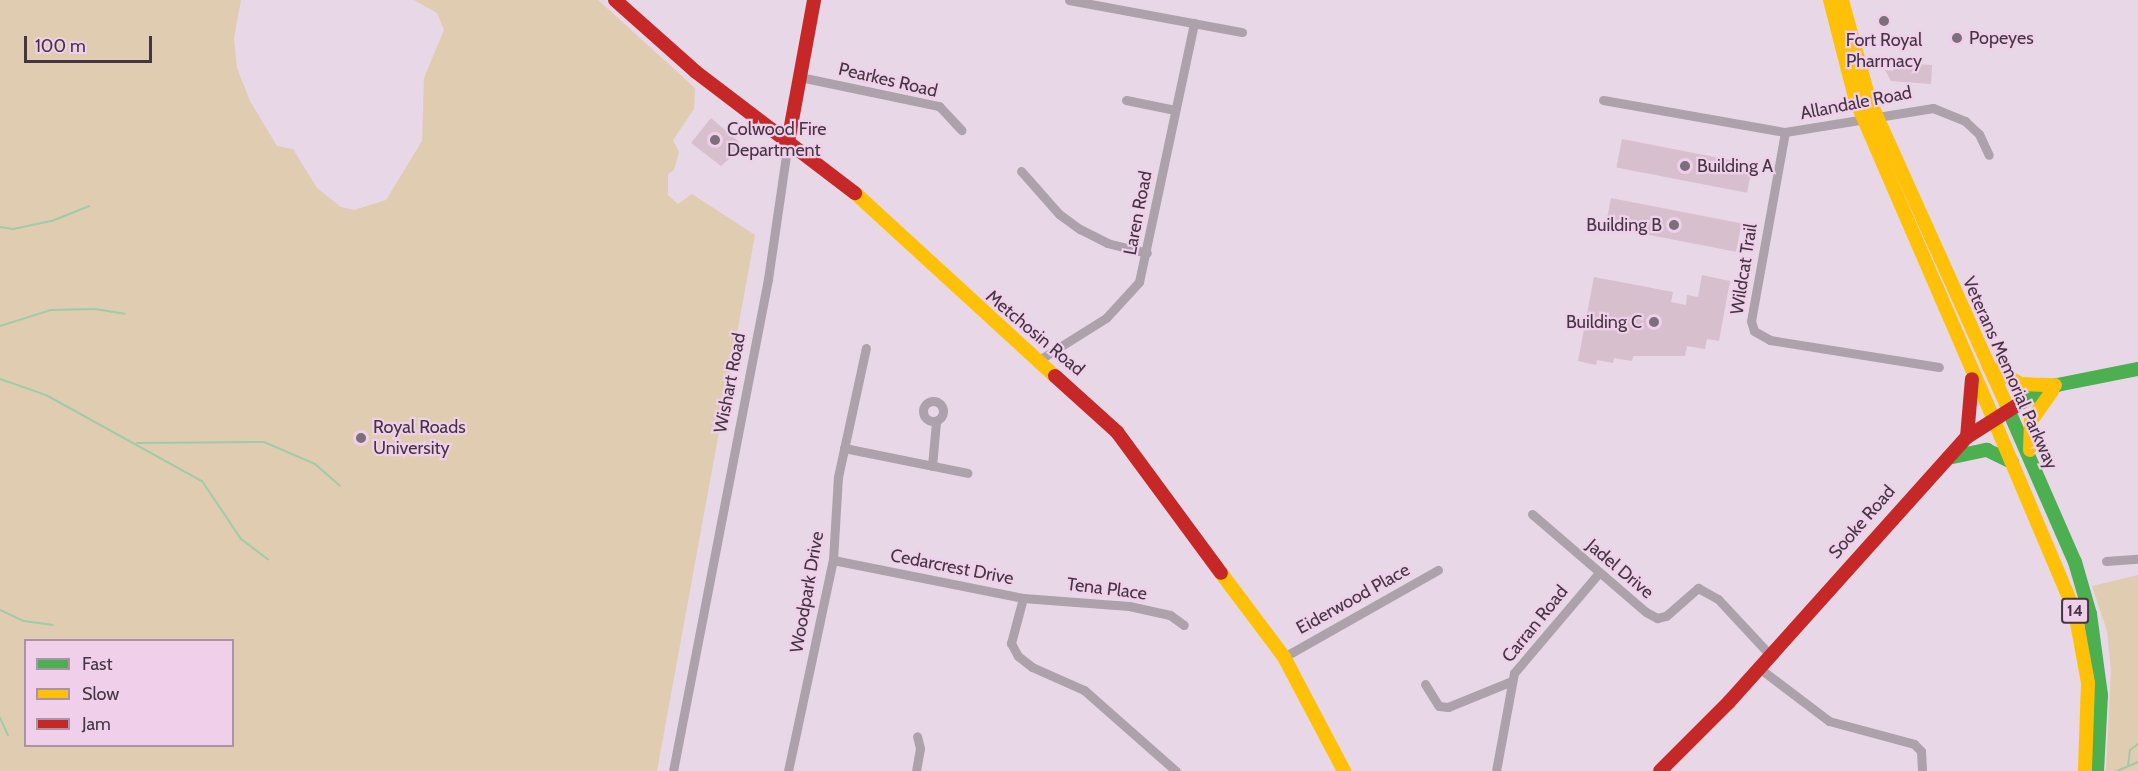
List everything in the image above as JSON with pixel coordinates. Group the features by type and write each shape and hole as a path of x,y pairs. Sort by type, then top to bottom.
{"main road":[{"name":"Metchosin Road","path":"615,0 696,72 858,195 1117,432 1284,657 1344,771"},
{"name":"Wishart Road","path":"788,142 814,0"},
{"name":"Veterans Memorial Parkway","path":"1830,0 1840,52 2008,409 2075,562 2091,614 2101,695 2097,771"},
{"name":"Veterans Memorial Parkway","path":"1842,0 1870,118 1970,368 2057,563 2082,638 2088,700 2085,771"},
{"path":"1986,365 2021,384 2057,385"},
{"path":"1967,437 1972,397 1970,368"},
{"name":"Sooke Road","path":"1660,771 1759,668 1967,437 2008,409 2057,385 2138,369"},
{"path":"2035,470 2031,421 2057,385"},
{"path":"1945,459 1987,450 2012,462"}],"street":[{"path":"1070,0 1242,32"},
{"name":"Laren Road","path":"1039,360 1127,300 1140,282 1194,23"},
{"name":"Pearkes Road","path":"800,77 939,106 961,130"},
{"path":"1126,100 1175,110"},
{"name":"Allandale Road","path":"1603,100 1785,132 1870,118 1913,108 1941,109 1973,128 1989,155"},
{"name":"Wildcat Trail","path":"1785,132 1751,321 1754,331 1770,340 1939,367"},
{"name":"Wishart Road","path":"674,771 768,279 788,142"},
{"path":"1021,171 1059,214 1080,230 1107,243 1147,253"},
{"name":"Woodpark Drive","path":"788,771 832,560 844,448 866,348"},
{"path":"932,466 936,422"},
{"path":"844,448 968,473"},
{"name":"Jadel Drive","path":"1532,514 1598,574 1657,618 1698,588 1708,592 1770,655"},
{"path":"2106,561 2138,559"},
{"name":"Cedarcrest Drive","path":"832,560 1023,598 1011,643 1018,656 1032,668 1084,690 1176,771"},
{"name":"Eiderwood Place","path":"1284,657 1438,570"},
{"name":"Carran Road","path":"1496,771 1512,681 1518,666 1598,574"},
{"name":"Tena Place","path":"1023,598 1129,606 1170,615 1184,625"},
{"path":"1759,668 1829,721 1914,744 1921,750 1922,771"},
{"path":"1425,684 1439,706 1448,707 1512,681"},
{"path":"916,771 921,748 917,736"}],"shaded area":[{"name":"Royal Roads University","path":"0,0 241,0 234,38 237,68 250,101 277,146 293,149 317,188 341,207 354,210 386,200 422,141 424,78 444,30 437,13 414,0 598,0 695,88 694,109 673,140 679,152 674,170 668,174 668,195 678,204 692,194 755,235 657,771 0,771"},
{"path":"2138,575 2138,771 2106,771 2111,670 2107,631 2092,586"}],"building":[{"path":"1894,63 1932,65 1931,84 1891,81 1885,70 1893,71"},
{"name":"Colwood Fire Department","path":"711,118 739,142 735,147 739,150 721,166 691,143"},
{"name":"Building A","path":"1622,139 1753,164 1747,193 1616,167"},
{"name":"Building B","path":"1611,198 1742,223 1736,252 1605,226"},
{"name":"Building C","path":"1702,275 1730,281 1719,341 1707,339 1705,349 1687,346 1685,356 1633,356 1632,361 1614,358 1613,363 1597,360 1596,365 1578,361 1594,277 1673,292 1671,302 1686,305 1687,295 1698,297"}],"waterway":[{"path":"0,227 13,229 52,221 89,206"},
{"path":"0,326 51,310 95,309 125,314"},
{"path":"0,379 46,395 202,481 241,539 268,559"},
{"path":"137,443 264,442 315,464 340,486"},
{"path":"0,610 24,621 53,625"},
{"path":"0,718 8,735"},
{"path":"2128,765 2130,750 2138,744"},
{"path":"2117,771 2138,762"}],"traffic: fast":[{"path":"2022,402 2057,385 2138,369"},
{"path":"2008,409 2075,562 2090,614 2101,695 2097,771"},
{"path":"1948,458 1987,450 2012,462"}],"traffic: slow":[{"path":"1830,0 1856,101 1993,418"},
{"path":"1842,0 1869,99 2008,409"},
{"path":"855,193 1055,376"},
{"path":"1989,367 2021,384 2055,385"},
{"path":"2030,450 2031,421 2052,391"},
{"path":"1993,418 2075,612 2088,683 2085,771"},
{"path":"1221,573 1284,657 1344,771"}],"traffic: jam":[{"path":"615,0 696,72 855,193"},
{"path":"788,142 814,0"},
{"path":"1055,376 1117,432 1221,573"},
{"path":"1967,437 1972,379"},
{"path":"1660,771 1729,702 1967,437 2022,402"}],"place":[{"name":"Fort Royal Pharmacy","path":"1884,21"},
{"name":"Popeyes","path":"1957,38"},
{"name":"Colwood Fire Department","path":"715,140"},
{"name":"Building A","path":"1685,166"},
{"name":"Building B","path":"1674,225"},
{"name":"Building C","path":"1654,322"},
{"name":"Royal Roads University","path":"361,438"}]}
